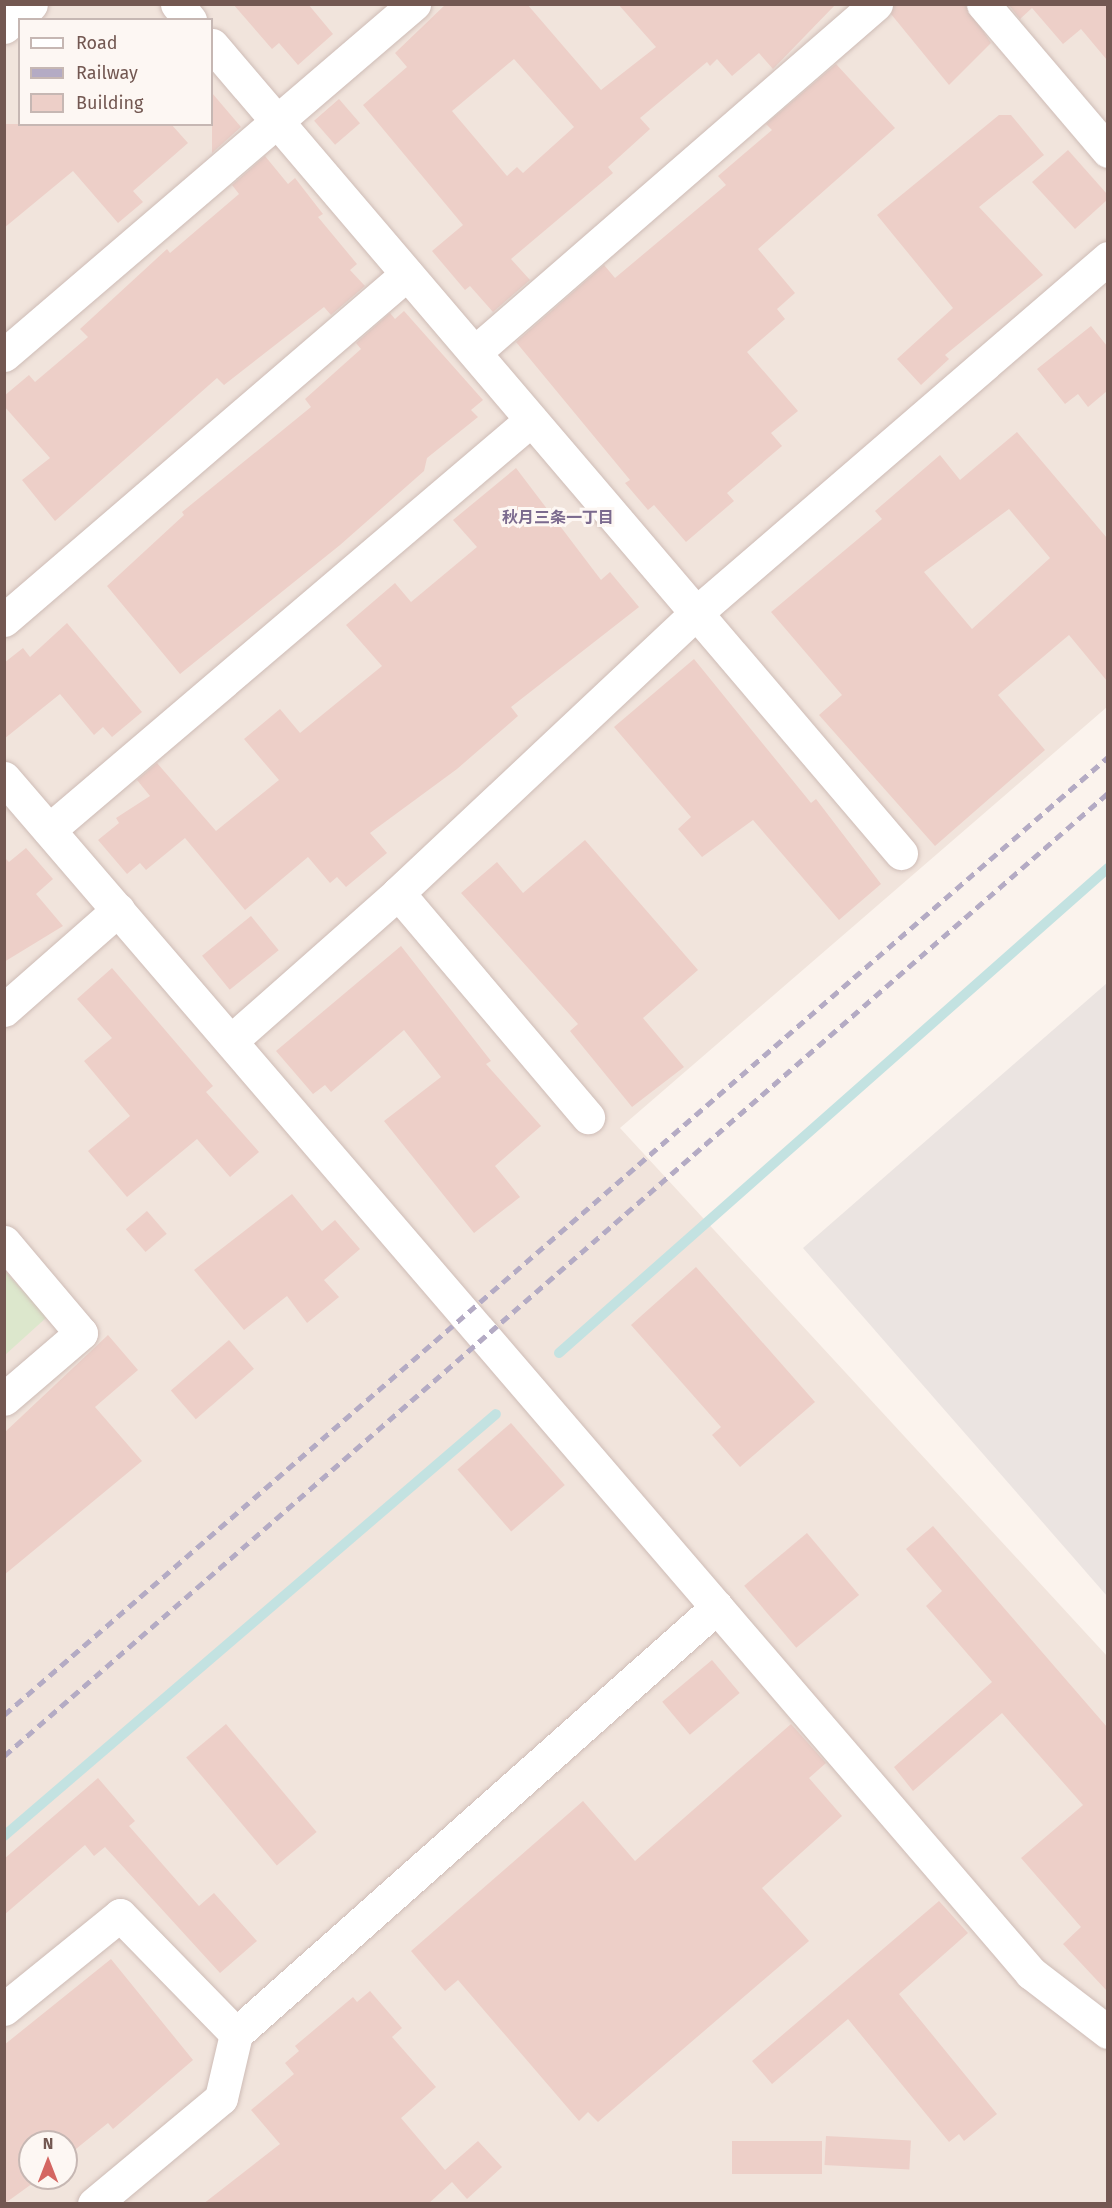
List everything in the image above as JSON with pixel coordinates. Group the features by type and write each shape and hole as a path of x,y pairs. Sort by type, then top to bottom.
{"street":[{"path":"4,27 31,4"},
{"path":"177,4 188,18"},
{"path":"4,355 414,4"},
{"path":"475,352 876,4"},
{"path":"983,4 1107,151"},
{"path":"213,46 901,853"},
{"path":"231,1041 398,893 696,613 1107,258"},
{"path":"4,620 406,274"},
{"path":"49,830 531,420"},
{"path":"4,778 1031,1973 1107,2032"},
{"path":"398,893 588,1117"},
{"path":"4,1010 118,910"},
{"path":"4,1242 81,1333 4,1399"},
{"path":"94,2204 222,2098 236,2034 717,1606"},
{"path":"4,2009 120,1915 236,2034"}],"shaded area":[{"path":"5,5 1107,5 1107,707 620,1128 1107,1656 1107,2203 5,2204"},
{"path":"1107,983 1107,1596 803,1248"}],"green space":[{"path":"4,1270 47,1317 5,1355 4,1355"}],"building":[{"path":"233,4 308,4 333,34 298,65 279,43 272,49"},
{"path":"446,4 527,4 601,90 656,47 618,4 836,4 773,69 759,53 732,76 717,59 710,66 707,62 640,118 650,129 608,167 613,173 511,259 530,280 493,312 470,286 465,290 432,251 463,225 363,105 407,67 395,53","holes":["514,59 574,127 523,173 517,167 507,176 452,111"]},
{"path":"894,4 965,4 991,43 949,85 891,14"},
{"path":"1008,4 1107,4 1107,60 1081,29 1063,44 1032,8 1020,19"},
{"path":"836,64 895,128 758,249 795,293 777,309 785,319 747,352 798,411 771,433 782,446 727,493 734,501 686,542 654,505 648,510 625,483 630,480 516,342 604,265 615,278 726,185 718,176 772,130 766,124"},
{"path":"213,94 241,127 212,153 213,126"},
{"path":"339,99 360,123 335,145 314,121"},
{"path":"999,115 1011,115 1044,155 979,207 1043,275 945,355 949,359 921,385 897,359 953,308 877,215"},
{"path":"4,124 18,124 18,126 173,126 188,143 133,191 143,202 118,223 73,171 4,228"},
{"path":"1068,150 1107,194 1107,200 1075,229 1032,182"},
{"path":"265,156 288,184 295,178 323,214 318,217 357,264 350,270 365,286 331,315 324,307 224,385 217,378 55,521 22,480 50,458 4,406 4,396 29,375 35,382 88,337 80,329 167,249 170,253 239,194 232,185"},
{"path":"404,311 483,400 471,410 478,417 427,458 424,471 340,545 180,674 107,586 184,515 182,512 311,407 305,399 361,349 356,343 390,313 395,319"},
{"path":"1091,326 1107,346 1107,391 1088,407 1078,394 1065,404 1037,369"},
{"path":"1017,432 1107,538 1107,681 1069,635 998,695 1045,750 935,846 819,715 842,695 771,612 882,519 875,511 940,455 960,480","holes":["1009,509 1050,558 972,629 924,572"]},
{"path":"516,468 601,580 610,572 639,607 511,707 518,716 457,769 370,833 387,853 346,887 337,877 330,883 308,857 245,910 185,838 146,870 140,863 127,874 98,840 119,823 116,818 150,796 137,780 157,763 216,831 279,780 244,739 280,709 300,733 382,666 346,625 395,583 411,602 477,547 453,520"},
{"path":"67,623 142,712 112,737 103,727 94,735 60,694 4,739 4,663 23,648 30,657"},
{"path":"694,659 811,803 816,799 881,884 839,920 753,820 702,857 678,829 691,817 614,727"},
{"path":"585,840 698,970 643,1018 684,1067 632,1107 570,1031 578,1024 461,893 497,862 523,893"},
{"path":"26,848 53,879 36,894 63,926 4,962 4,857 9,862"},
{"path":"251,916 279,950 230,990 202,956"},
{"path":"401,946 491,1061 486,1064 541,1126 495,1166 520,1197 474,1233 384,1121 441,1077 404,1030 331,1092 325,1085 313,1094 276,1051"},
{"path":"112,968 213,1086 206,1092 259,1152 230,1177 197,1139 127,1197 88,1151 130,1116 84,1061 112,1038 77,999"},
{"path":"292,1194 322,1231 335,1220 360,1249 324,1280 339,1297 307,1323 287,1296 244,1330 194,1270"},
{"path":"147,1211 167,1234 146,1252 126,1229"},
{"path":"696,1267 815,1402 740,1467 712,1435 721,1427 631,1325"},
{"path":"108,1335 138,1370 95,1407 142,1461 4,1575 4,1433"},
{"path":"229,1340 254,1369 196,1419 171,1391"},
{"path":"511,1423 565,1485 511,1531 457,1470"},
{"path":"933,1526 1107,1727 1107,1991 1063,1944 1081,1927 1021,1858 1083,1805 1002,1713 913,1791 894,1767 992,1682 926,1606 942,1591 906,1549"},
{"path":"807,1533 859,1595 796,1648 744,1586"},
{"path":"712,1660 740,1693 690,1735 662,1702"},
{"path":"226,1724 317,1832 277,1865 186,1757"},
{"path":"791,1724 826,1763 809,1778 842,1816 762,1888 809,1941 598,2122 588,2112 579,2121 458,1980 445,1991 411,1951 583,1801 635,1861"},
{"path":"98,1778 135,1821 129,1826 199,1906 214,1893 257,1941 220,1973 105,1847 94,1856 85,1845 4,1915 4,1859"},
{"path":"939,1901 968,1933 899,1994 997,2114 964,2141 959,2134 949,2142 848,2019 772,2084 752,2061"},
{"path":"111,1959 193,2060 113,2129 108,2123 78,2147 78,2130 18,2130 18,2190 23,2190 4,2204 4,2045"},
{"path":"370,1991 402,2028 392,2037 436,2087 401,2118 445,2170 478,2141 502,2167 467,2199 452,2182 428,2204 203,2204 280,2144 251,2110 294,2074 285,2063 299,2051 295,2046 353,1997 357,2002"},
{"path":"826,2136 911,2140 909,2169 824,2165"},
{"path":"732,2141 822,2141 822,2174 732,2174"}],"waterway":[{"path":"559,1353 1108,868"},
{"path":"4,1836 496,1414"}],"railway":[{"path":"4,1715 1108,757"},
{"path":"4,1756 1108,793"}],"district":[{"name":"秋月三条一丁目","path":"558,518"}]}
